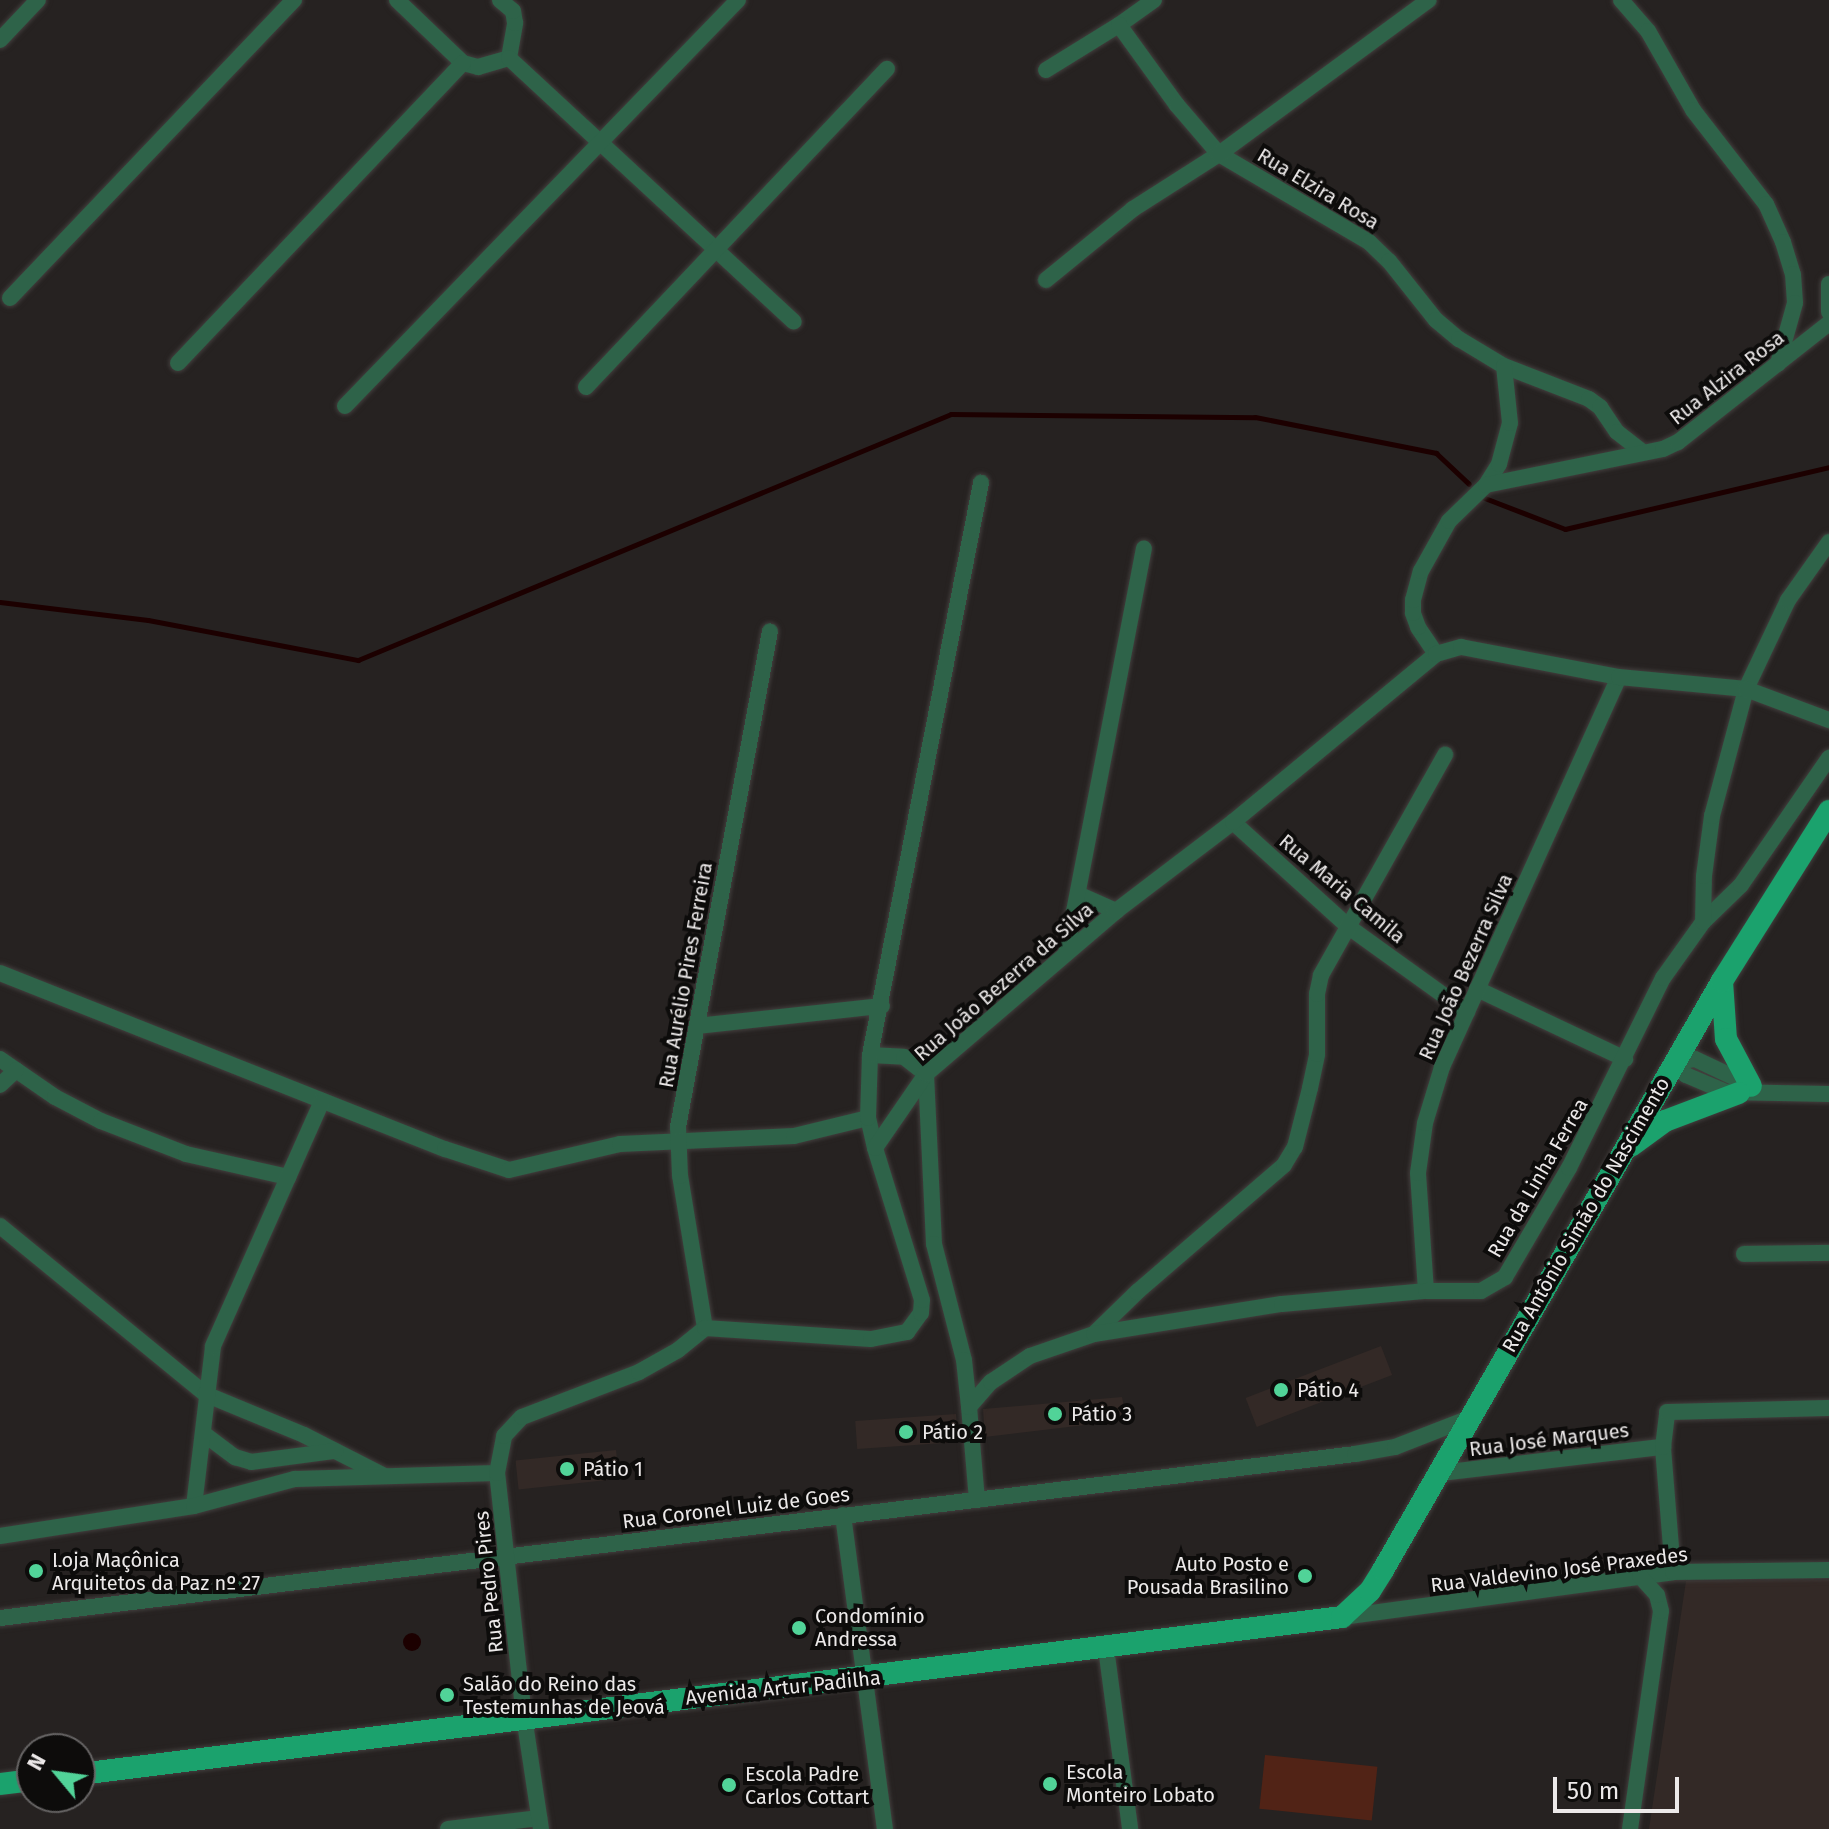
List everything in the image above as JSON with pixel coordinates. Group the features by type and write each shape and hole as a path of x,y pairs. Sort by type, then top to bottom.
{"main road":[{"name":"Rua Antônio Simão do Nascimento","path":"1342,1617 1370,1591 1722,981 1829,811"},
{"path":"1623,1152 1665,1121 1750,1091 1726,1039 1722,981"},
{"name":"Avenida Artur Padilha","path":"96,1772 524,1717 865,1679 1342,1617"}],"street":[{"path":"0,40 38,0"},
{"path":"10,298 294,0"},
{"path":"397,0 463,63 490,65 509,58"},
{"path":"345,406 738,0"},
{"path":"1046,70 1154,0"},
{"path":"1046,280 1133,209 1219,154 1429,0"},
{"path":"1621,0 1648,31 1693,110 1766,204 1783,242 1793,274 1795,303 1778,365"},
{"path":"509,58 514,36 512,4"},
{"name":"Rua Elzira Rosa","path":"1119,25 1177,105 1219,154 1369,242 1436,320 1478,352 1504,366 1589,399 1600,407 1617,432 1643,452"},
{"path":"509,58 794,322"},
{"path":"178,363 463,63"},
{"path":"586,387 714,248 887,69"},
{"path":"1829,284 1829,312"},
{"name":"Rua Alzira Rosa","path":"1643,452 1678,442 1829,323"},
{"path":"1436,654 1418,627 1413,600 1421,571 1449,521 1486,485 1499,464 1510,423 1504,366"},
{"path":"1486,485 1643,452"},
{"path":"705,1328 871,1339 907,1332 921,1313 919,1287 897,1229 868,1118 870,1055 882,1006 981,483"},
{"path":"1703,922 1704,876 1712,816 1746,689 1788,600 1829,542"},
{"path":"1066,953 1144,548"},
{"name":"Rua Aurélio Pires Ferreira","path":"705,1328 680,1176 678,1127 770,631"},
{"name":"Rua João Bezerra da Silva","path":"875,1148 926,1074 1116,911 1233,822 1436,654 1461,647 1619,677"},
{"path":"1619,677 1746,689 1829,720"},
{"name":"Rua João Bezerra Silva","path":"1426,1291 1419,1213 1419,1160 1425,1123 1442,1067 1619,677"},
{"path":"1094,1334 1147,1283 1284,1165 1301,1129 1317,1054 1318,985 1445,755"},
{"name":"Rua da Linha Ferrea","path":"969,1407 991,1382 1030,1356 1094,1334 1282,1304 1426,1291 1481,1291 1505,1277 1569,1168 1663,978 1703,922 1741,885 1829,758"},
{"name":"Rua Maria Camila","path":"1233,822 1350,928 1467,1012"},
{"path":"1078,894 1116,911"},
{"path":"0,973 488,1166 509,1170 620,1144 794,1136 868,1118"},
{"path":"1477,989 1625,1059"},
{"path":"697,1026 882,1006"},
{"path":"870,1055 904,1057 926,1074 934,1244 964,1360 977,1500"},
{"path":"0,1059 55,1097 101,1121 186,1154 288,1177"},
{"path":"1674,1063 1686,1075 1716,1090 1829,1094"},
{"path":"0,1085 16,1070"},
{"path":"194,1506 213,1346 322,1101"},
{"path":"0,1226 205,1394 388,1477"},
{"path":"1744,1254 1829,1253"},
{"name":"Rua Pedro Pires","path":"540,1823 524,1717 497,1473 504,1436 527,1414 639,1372 678,1350 705,1328"},
{"path":"1673,1572 1663,1447 1665,1415 1671,1411 1829,1408"},
{"name":"Rua Coronel Luiz de Goes","path":"0,1618 1355,1454 1395,1447 1472,1417"},
{"path":"204,1434 235,1457 251,1462 335,1451"},
{"name":"Rua José Marques","path":"1440,1473 1663,1447"},
{"path":"0,1536 194,1506 295,1479 497,1473"},
{"path":"843,1515 885,1829"},
{"name":"Rua Valdevino José Praxedes","path":"1342,1617 1673,1572 1829,1570"},
{"path":"1630,1829 1661,1611 1657,1595 1640,1576"},
{"path":"1106,1648 1130,1829"},
{"path":"451,1829 540,1823"}],"shaded area":[{"name":"Pátio 4","path":"1381,1346 1392,1375 1257,1427 1246,1398"},
{"name":"Pátio 3","path":"1122,1397 1127,1420 985,1437 983,1409"},
{"name":"Pátio 2","path":"956,1414 958,1442 857,1449 855,1421"},
{"name":"Pátio 1","path":"616,1450 619,1479 519,1489 516,1461"},
{"path":"1829,1580 1829,1829 1649,1829 1686,1581"},
{"path":"412,1633 421,1642 412,1651 403,1642"},
{"path":"1265,1755 1377,1767 1372,1821 1259,1809"}],"waterway":[{"path":"0,602 148,620 358,660 951,414 1255,417 1436,453 1469,484"},
{"path":"1482,497 1565,529 1829,467"}],"place":[{"name":"Pátio 4","path":"1281,1390"},
{"name":"Pátio 3","path":"1055,1414"},
{"name":"Pátio 2","path":"906,1432"},
{"name":"Pátio 1","path":"567,1469"},
{"name":"Loja Maçônica Arquitetos da Paz nº 27","path":"36,1571"},
{"name":"Auto Posto e Pousada Brasilino","path":"1305,1576"},
{"name":"Condomínio Andressa","path":"799,1628"},
{"name":"Salão do Reino das Testemunhas de Jeová","path":"447,1695"},
{"name":"Escola Monteiro Lobato","path":"1050,1784"},
{"name":"Escola Padre Carlos Cottart","path":"729,1785"}]}
